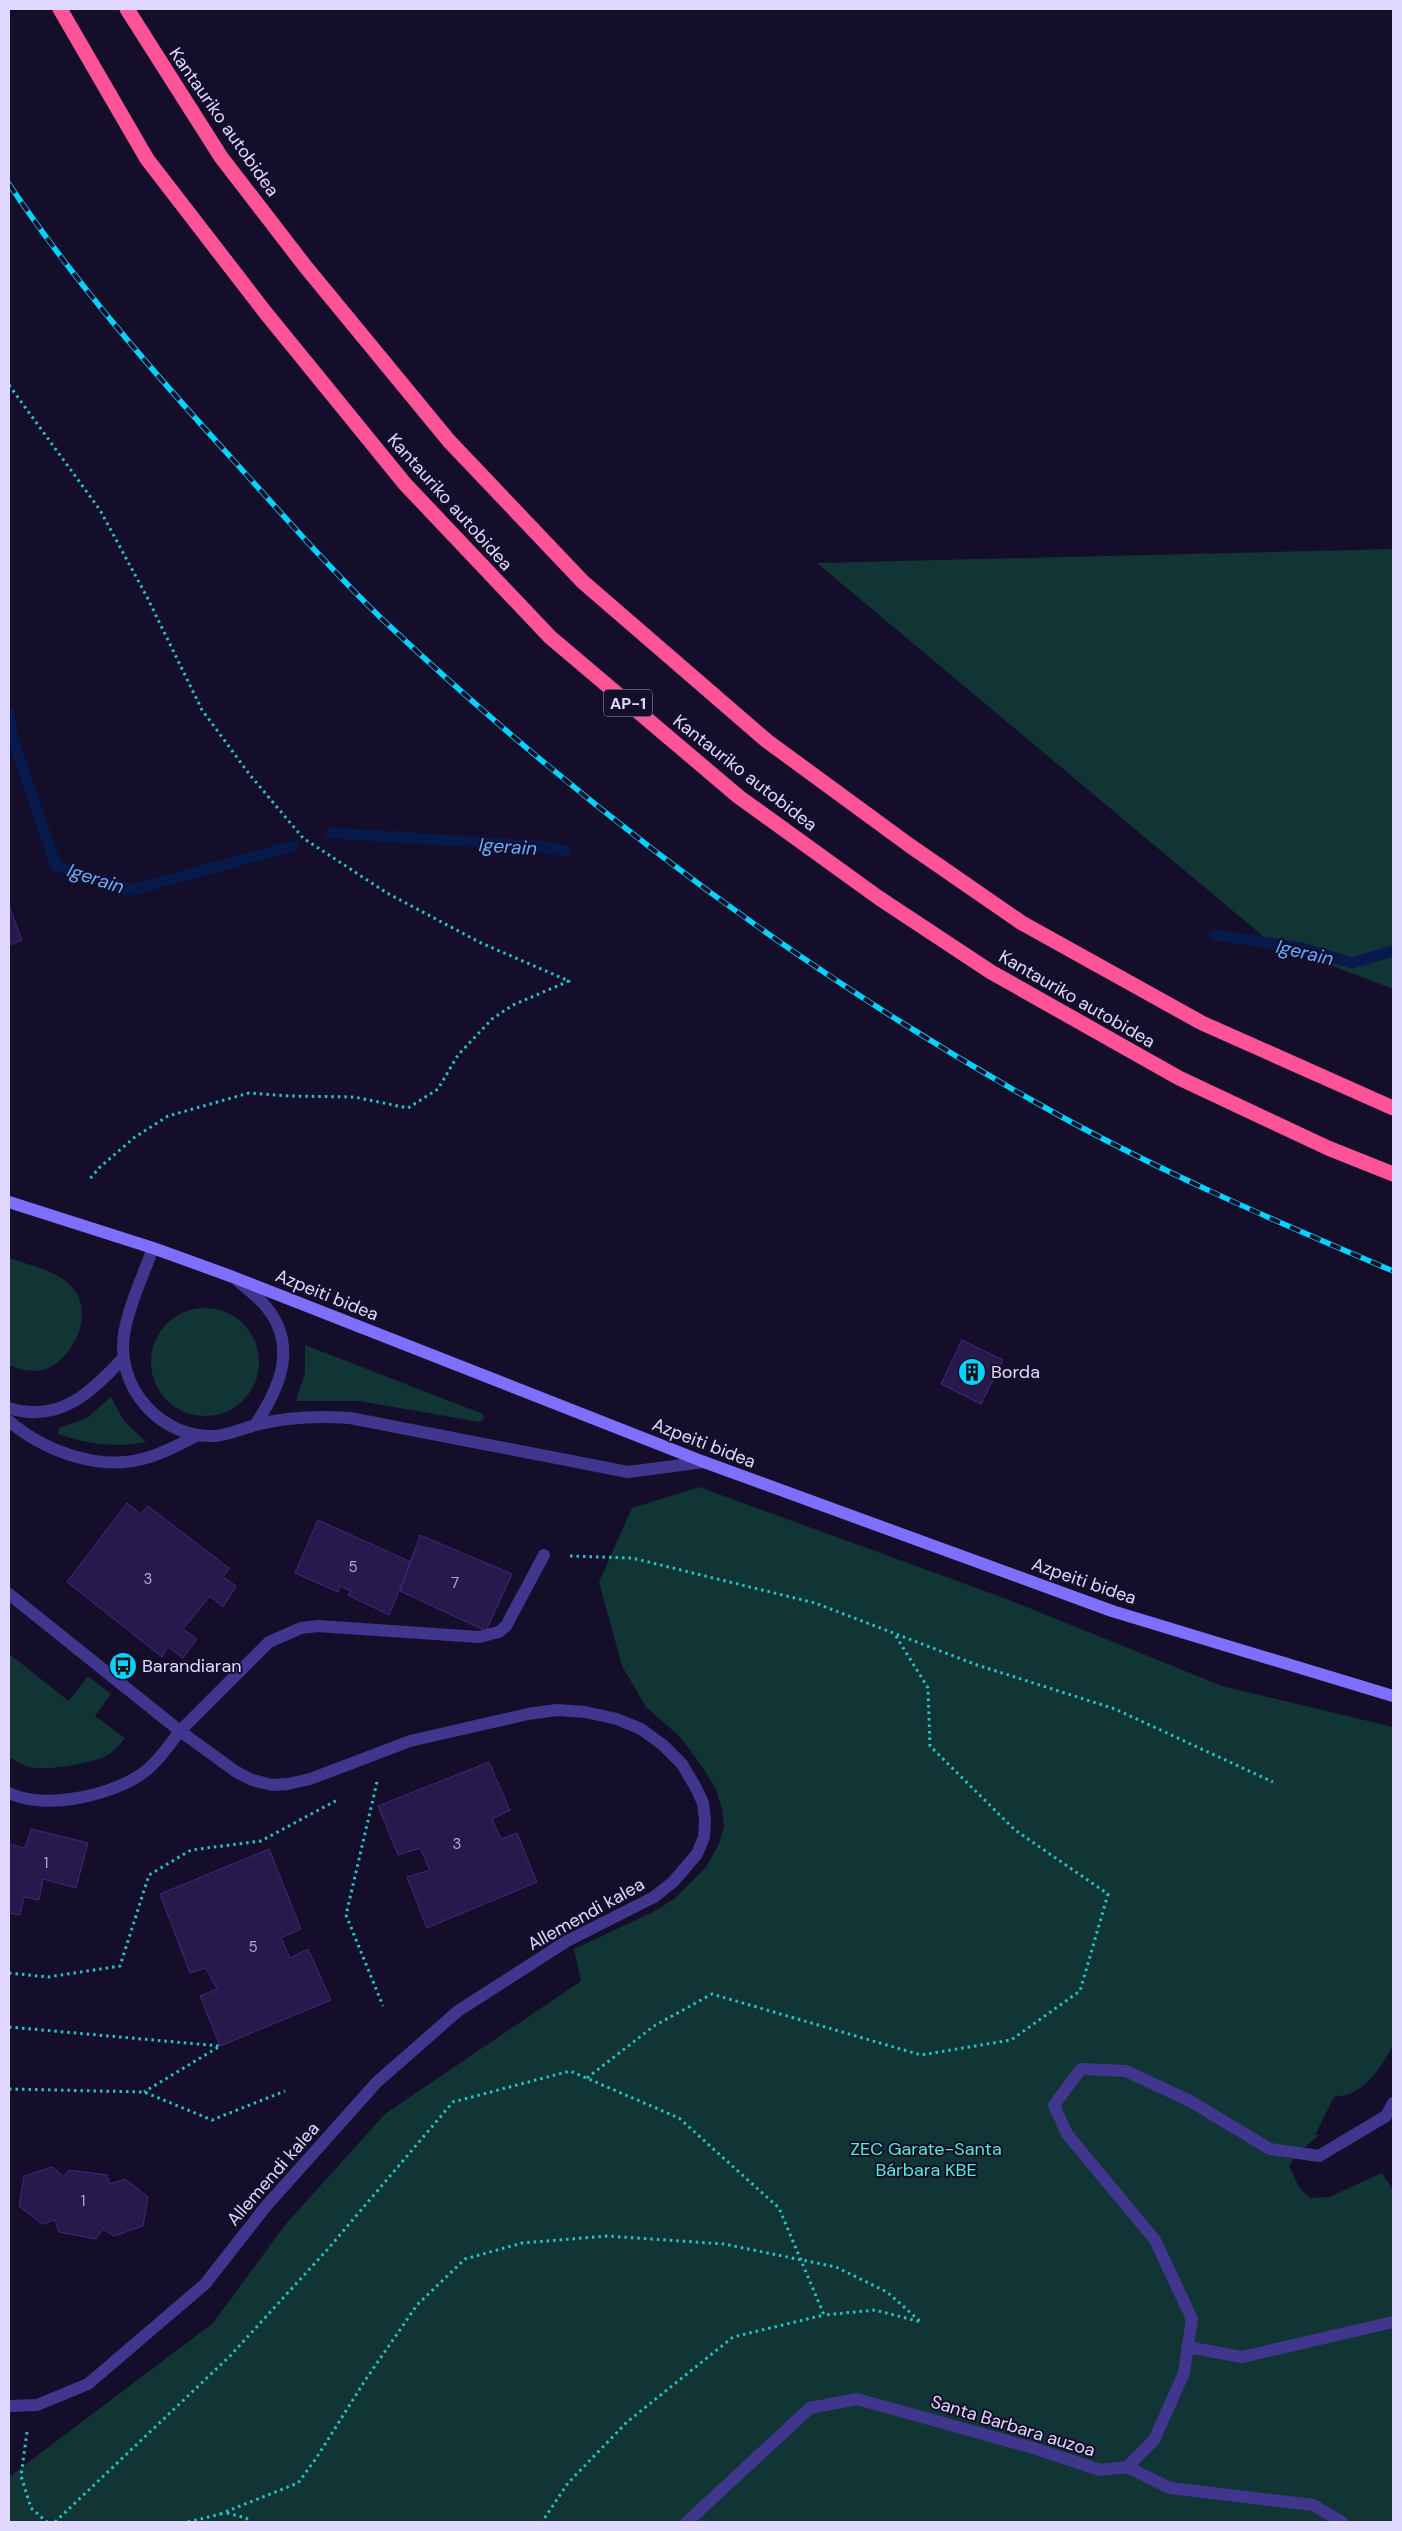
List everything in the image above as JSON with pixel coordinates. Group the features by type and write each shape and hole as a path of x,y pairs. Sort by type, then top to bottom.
{"highway":[{"name":"Kantauriko autobidea","path":"60,9 147,159 265,312 405,484 550,637 739,797 879,898 991,972 1179,1078 1328,1148 1393,1174"},
{"name":"Kantauriko autobidea","path":"127,9 221,157 305,266 449,441 583,582 649,640 766,741 909,846 1022,923 1202,1023 1393,1108"}],"main road":[{"name":"Azpeiti bidea","path":"9,1202 153,1248 233,1277 704,1462 1112,1611 1393,1696"}],"street":[{"path":"153,1248 129,1313 124,1335 123,1358 131,1384 141,1401 155,1416 174,1428 196,1436 217,1436 255,1425 323,1416 350,1418 628,1472 704,1462"},
{"path":"233,1277 263,1303 278,1327 283,1351 283,1366 278,1387 255,1425"},
{"path":"9,1408 42,1411 63,1408 95,1388 123,1358"},
{"path":"9,1421 48,1446 98,1461 145,1459 196,1436"},
{"path":"9,1793 33,1802 49,1802 108,1791 124,1785 149,1769 180,1731 270,1642 301,1628 318,1626 479,1637 499,1632 510,1619 544,1555"},
{"name":"Allemendi kalea","path":"9,1594 180,1731 235,1771 252,1780 272,1785 310,1779 410,1741 528,1714 557,1710 586,1712 617,1719 642,1729 664,1745 682,1764 702,1803 705,1820 704,1837 697,1854 687,1868 667,1887 654,1897 567,1941 458,2011 377,2082 267,2205 205,2284 88,2384 37,2405 11,2406"},
{"path":"1342,2522 1313,2505 1170,2488 1127,2467 1154,2440 1184,2373 1192,2319 1155,2240 1067,2134 1054,2105 1081,2069 1126,2071 1190,2101 1270,2149 1319,2156 1386,2116 1393,2103"},
{"path":"1187,2348 1242,2357 1393,2322"},
{"name":"Santa Barbara auzoa","path":"687,2522 810,2408 856,2399 1030,2447 1100,2470 1127,2467"}],"path":[{"path":"9,384 100,510 147,597 202,710 250,775 303,838 387,893 481,944 569,981 513,1005 492,1018 458,1055 438,1089 408,1108 354,1097 289,1096 249,1092 168,1116 135,1138 100,1167 88,1181"},
{"path":"544,1555 632,1558 816,1603 977,1665 1114,1709 1273,1782"},
{"path":"587,2078 654,2026 712,1994 922,2054 1012,2040 1080,1991 1108,1894 1015,1830 930,1746 928,1688 894,1633"},
{"path":"371,1781 378,1776 346,1915 383,2006"},
{"path":"9,1972 48,1977 120,1966 149,1875 192,1850 261,1841 340,1798"},
{"path":"9,2027 220,2046 144,2092"},
{"path":"55,2522 230,2356 327,2250 453,2102 570,2071 679,2118 779,2208 824,2315"},
{"path":"9,2088 144,2092 212,2120 285,2091"},
{"path":"220,2514 298,2483 417,2305 465,2260 522,2243 608,2236 724,2244 836,2267 887,2292 921,2322 875,2310 824,2315 733,2337 627,2422 568,2483 542,2522"},
{"path":"11,2406 28,2434 20,2476 31,2508 47,2522"},
{"path":"188,2522 230,2512 251,2522"}],"green space":[{"path":"1393,549 1393,989 1270,942 817,563"},
{"path":"9,1258 42,1269 65,1280 78,1296 82,1307 82,1319 74,1342 59,1361 45,1369 29,1370 9,1365"},
{"path":"205,1308 226,1312 243,1324 255,1341 259,1362 255,1383 243,1400 226,1412 205,1416 184,1412 167,1400 155,1383 151,1362 155,1341 167,1324 184,1312"},
{"path":"305,1345 483,1414 484,1419 480,1422 359,1401 296,1401 305,1373"},
{"path":"111,1397 124,1421 146,1442 112,1445 58,1434 59,1428 87,1418"},
{"name":"ZEC Garate-Santa Bárbara KBE","path":"699,1487 1004,1598 1222,1686 1393,1727 1393,2046 1370,2080 1355,2092 1334,2097 1315,2135 1319,2135 1295,2156 1289,2166 1299,2187 1310,2198 1329,2197 1382,2173 1393,2190 1393,2522 9,2522 9,2477 213,2323 285,2225 385,2114 581,1981 574,1949 651,1913 674,1899 706,1867 719,1844 724,1826 722,1809 715,1787 680,1737 646,1707 622,1666 599,1582 632,1508"},
{"path":"9,1654 69,1701 88,1676 111,1694 95,1716 125,1738 108,1755 93,1761 72,1765 34,1768 21,1764 9,1757"}],"building":[{"path":"9,906 22,940 9,945"},
{"name":"Borda","path":"962,1340 1003,1360 981,1404 941,1384"},
{"path":"127,1503 141,1514 148,1506 229,1568 223,1577 236,1586 223,1607 210,1596 183,1629 197,1639 183,1658 168,1647 162,1657 67,1582"},
{"path":"318,1520 411,1562 389,1615 348,1595 351,1591 340,1586 338,1592 295,1573"},
{"path":"420,1535 512,1574 486,1631 400,1591"},
{"path":"489,1762 510,1810 492,1819 501,1839 517,1833 537,1882 427,1928 407,1877 430,1870 420,1848 398,1855 378,1806"},
{"path":"31,1829 88,1843 76,1888 43,1879 39,1900 24,1897 20,1915 9,1913 9,1844 25,1848"},
{"path":"269,1849 301,1929 281,1938 290,1958 308,1949 331,2000 220,2046 200,1996 217,1989 206,1968 190,1973 160,1894"},
{"path":"52,2167 64,2177 69,2170 107,2175 110,2184 125,2179 148,2197 143,2226 114,2236 103,2229 96,2239 59,2232 55,2220 42,2224 19,2206 24,2176"}],"waterway":[{"name":"Igerain","path":"9,711 12,736 56,866 132,890 293,846"},
{"name":"Igerain","path":"331,833 537,846 565,851"},
{"name":"Igerain","path":"1215,935 1302,948 1352,963 1393,951"}],"railway":[{"path":"9,184 61,257 117,327 205,429 344,581 458,689 536,756 617,821 698,884 782,944 868,1001 1044,1107 1129,1152 1260,1214 1393,1271"}],"place":[{"name":"Borda","path":"972,1372"},
{"name":"Barandiaran","path":"123,1666"}]}
